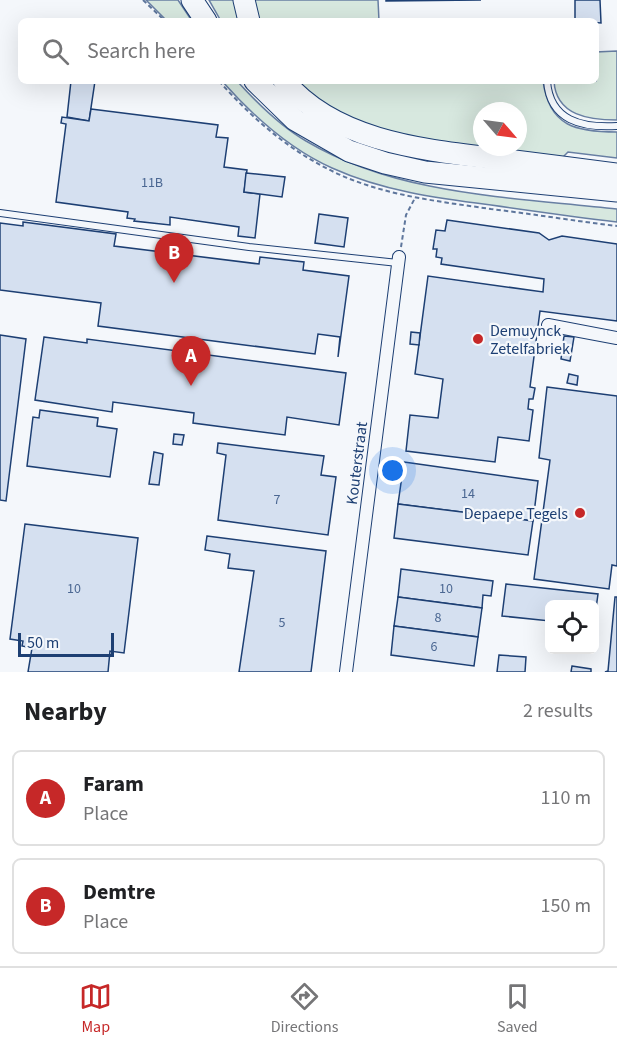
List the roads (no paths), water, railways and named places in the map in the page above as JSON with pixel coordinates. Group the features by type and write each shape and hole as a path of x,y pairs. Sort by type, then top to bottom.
{"highway":[{"path":"192,0 204,18"},
{"path":"244,0 248,18"},
{"path":"258,84 295,120 349,151 385,163 425,172 617,192"},
{"path":"286,84 320,113 349,128 405,145 617,174"}],"street":[{"name":"Kouterstraat","path":"346,672 399,260"},
{"path":"548,326 617,338"}],"lane":[{"path":"547,84 554,106 563,117 581,124 602,127 617,126"},
{"path":"0,213 261,249 399,260"}],"place":[{"name":"Demtre","path":"174,283"},
{"name":"Demuynck Zetelfabriek","path":"478,339"},
{"name":"Faram","path":"191,386"},
{"name":"Depaepe Tegels","path":"580,513"}]}
